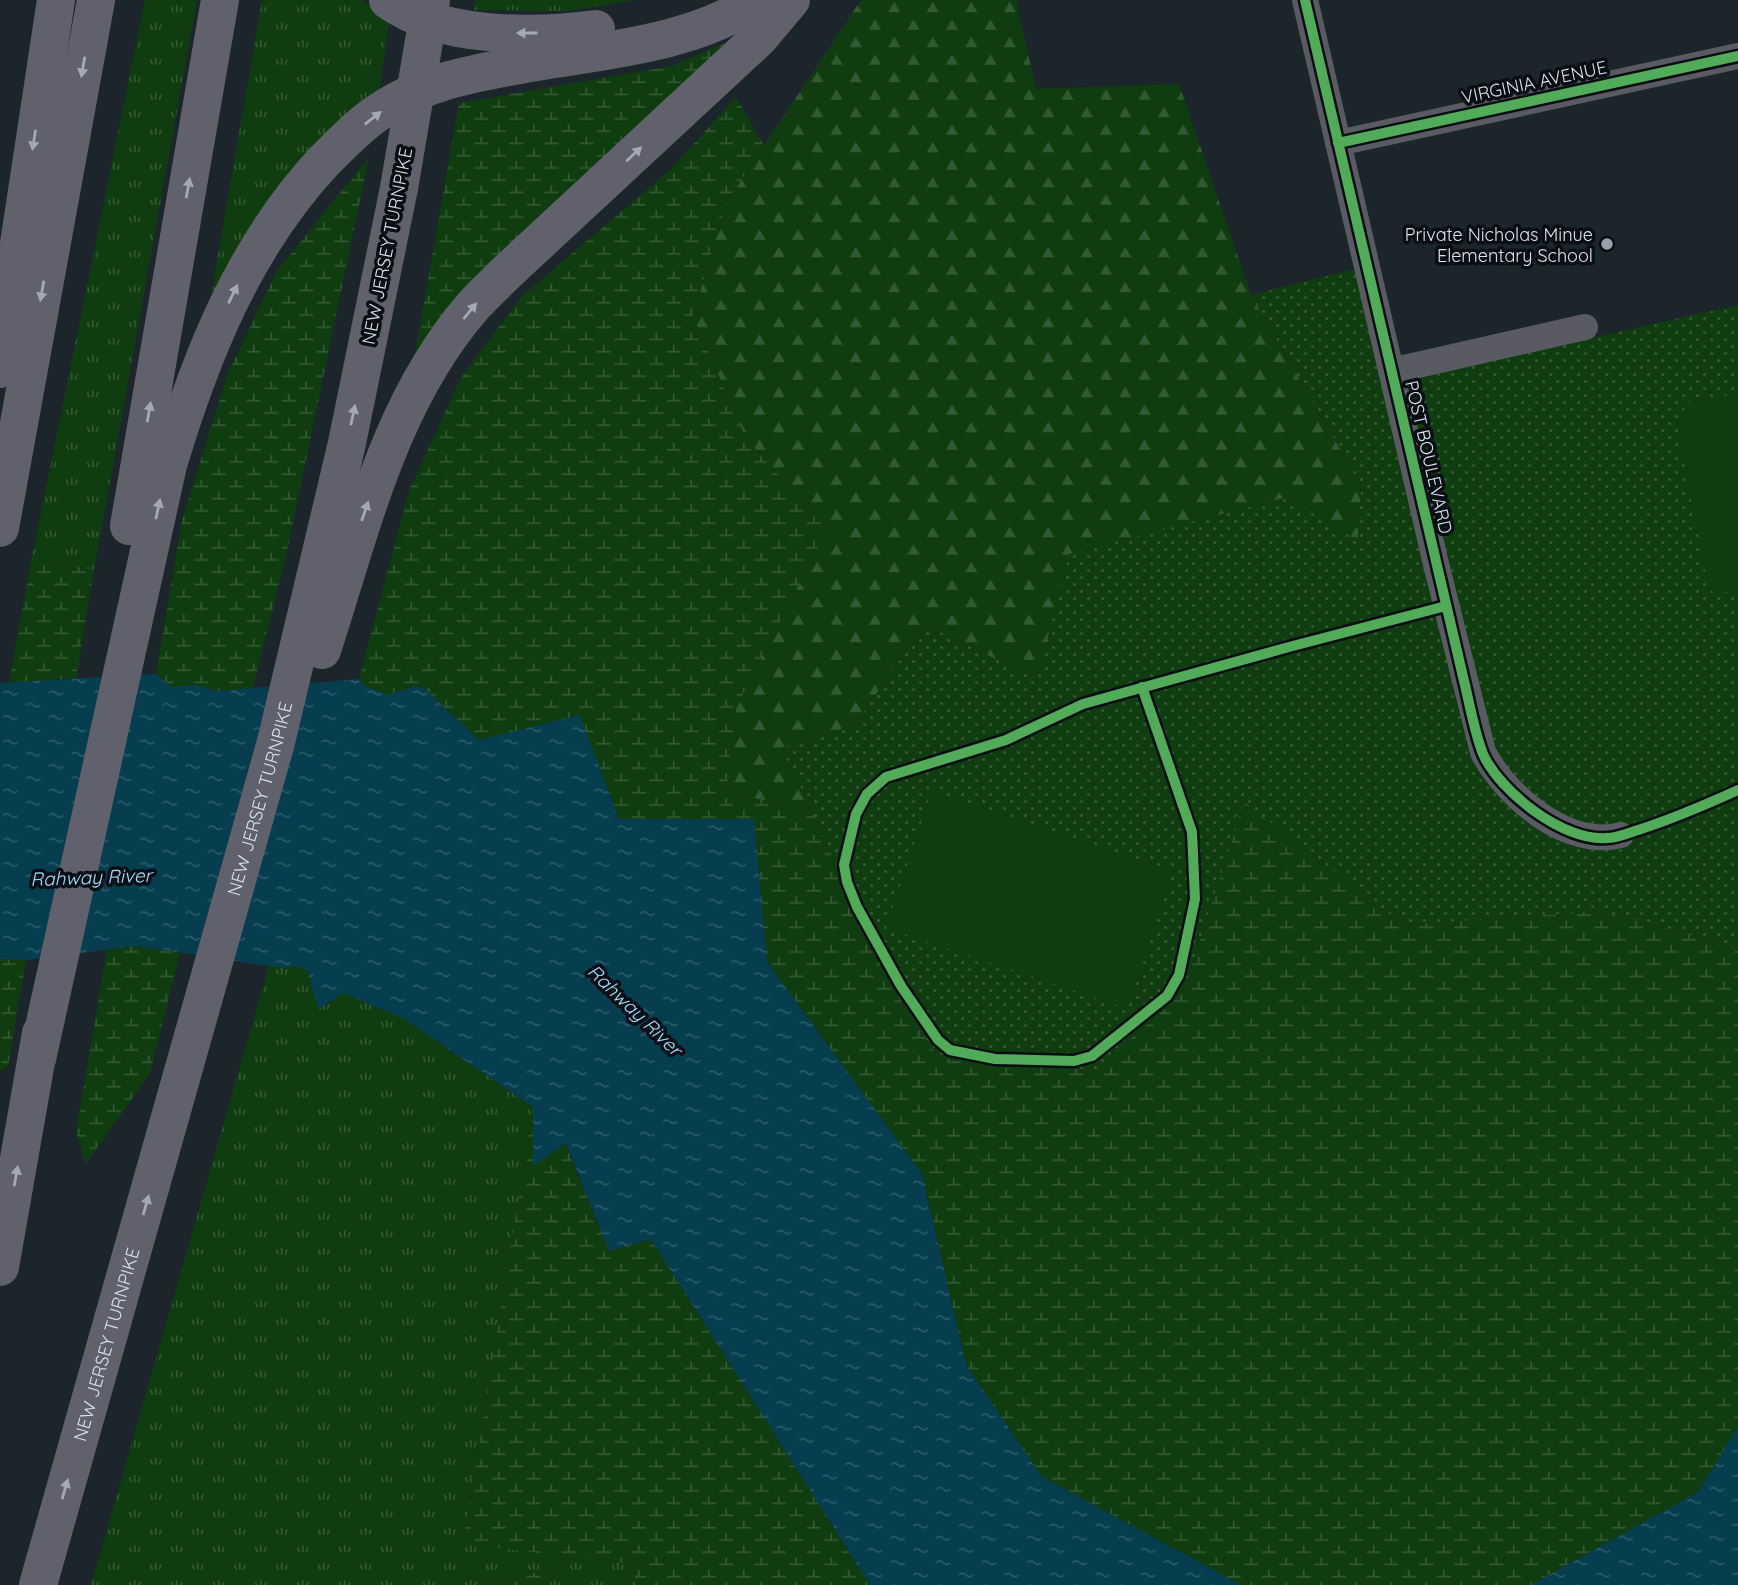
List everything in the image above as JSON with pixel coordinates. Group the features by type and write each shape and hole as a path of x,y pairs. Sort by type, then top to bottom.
{"highway":[{"path":"0,369 56,0"},
{"path":"0,528 96,0"},
{"path":"0,1267 37,1059 133,576 220,0"},
{"path":"388,0 430,20 475,30 564,33 613,27 696,8 713,0"},
{"name":"NEW JERSEY TURNPIKE","path":"38,1585 187,1061 331,577 350,429 399,188 431,0"},
{"path":"133,576 197,377 236,287 281,214 310,177 342,143 380,111 426,88 471,74 662,39 706,27 758,0"},
{"path":"331,577 362,520 398,426 438,355 473,306 759,38 791,0"}],"street":[{"name":"POST BOULEVARD","path":"1305,0 1483,752 1491,769 1510,791 1553,823 1592,838 1621,835"},
{"name":"VIRGINIA AVENUE","path":"1338,143 1738,56"},
{"path":"1391,371 1585,327"}],"green space":[{"path":"145,0 197,0 94,570 32,557"},
{"path":"262,0 361,0 390,15 378,100 209,308"},
{"path":"475,0 636,0 567,11 474,10"},
{"path":"861,0 1016,0 1036,89 1179,84 1251,295 1361,485 1358,542 1037,680 924,624 855,725 781,748 814,815 726,790 736,708 827,529 746,439 693,316 726,203"},
{"path":"744,35 413,366 459,103 672,66"},
{"path":"736,97 764,146 726,203 693,316 746,439 827,529 736,708 726,790 814,815 884,974 941,1062 975,1059 1183,993 1244,801 1404,925 1599,911 1716,941 1738,950 1738,1427 1698,1492 1531,1585 1241,1585 1042,1477 966,1365 922,1174 767,962 753,819 619,819 580,716 479,740 424,688 413,687 387,695 365,686 359,679 409,491 461,378 521,297 670,170"},
{"path":"369,157 286,556 253,688 216,691 198,685 172,687 156,674 182,520 228,373 277,271"},
{"path":"1375,264 1400,381 1738,305 1738,950 1716,941 1599,911 1404,925 1244,802 1183,993 1094,1071 975,1059 941,1062 884,974 814,815 781,748 855,725 924,624 1037,679 1069,554 1287,497 1358,541 1361,485 1251,295"},
{"path":"1738,394 1738,592 1709,591 1676,421 1691,401"},
{"path":"32,557 94,570 76,678 9,683"},
{"path":"932,791 1172,871 1126,1008 886,928"},
{"path":"137,946 180,953 150,1073 86,1164 76,1132 107,950"},
{"path":"0,959 26,960 8,1066 0,1071"},
{"path":"269,966 294,966 308,970 311,986 327,1005 343,993 403,1018 533,1107 463,1543 631,1564 637,1585 554,1585 552,1568 485,1585 91,1585"},
{"path":"533,1107 534,1165 565,1143 609,1251 651,1239 870,1585 637,1585 631,1564 463,1544"},
{"path":"552,1568 554,1585 486,1585"}],"water":[{"name":"Rahway River","path":"156,674 172,687 198,685 216,691 359,679 365,686 387,695 413,687 424,688 479,740 580,715 619,819 754,819 767,962 922,1174 966,1365 1042,1477 1241,1585 870,1585 651,1239 609,1251 566,1143 533,1166 533,1107 403,1018 343,993 319,1009 308,970 294,966 283,968 137,946 26,960 0,959 0,683"},
{"path":"1738,1427 1738,1585 1531,1585 1698,1492"}],"cycle path":[{"path":"1305,0 1472,718 1483,754 1491,769 1535,812 1572,832 1590,837 1611,838 1622,835 1738,790"},
{"path":"1338,143 1738,56"},
{"path":"1142,687 1192,832 1195,899 1179,975 1167,996 1092,1056 1074,1061 995,1059 950,1050 938,1040 901,986 857,907 847,882 844,865 856,814 867,794 886,777 1006,740 1083,704 1289,647 1446,606"}],"place":[{"name":"Private Nicholas Minue Elementary School","path":"1607,244"}]}
